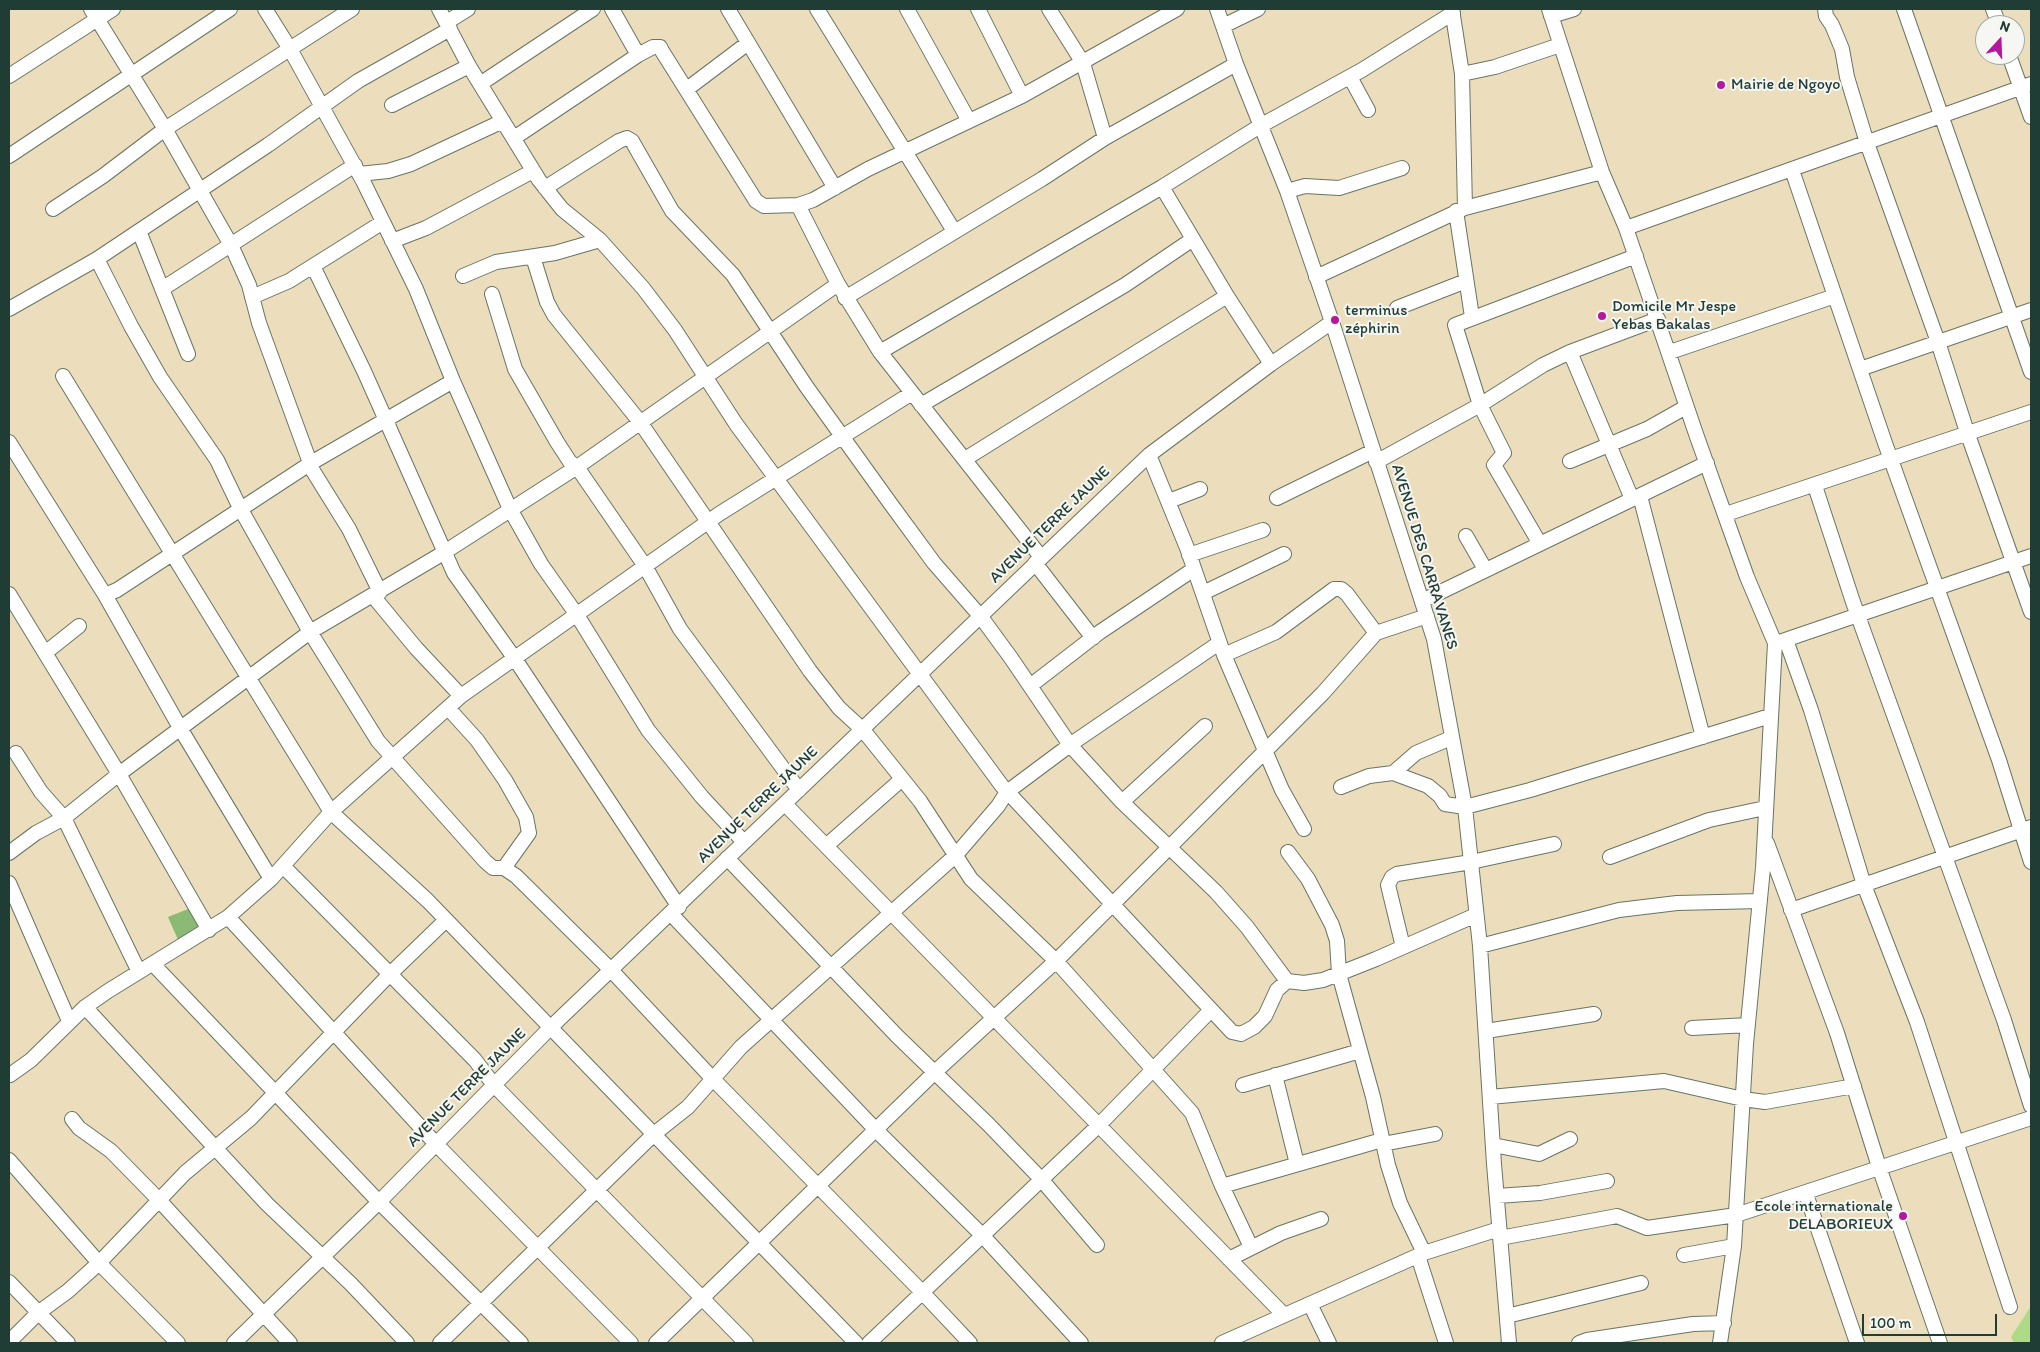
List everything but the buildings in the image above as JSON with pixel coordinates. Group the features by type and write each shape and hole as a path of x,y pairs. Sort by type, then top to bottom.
{"street":[{"path":"9,76 94,14 113,9"},
{"path":"9,156 158,55 230,9"},
{"path":"265,9 290,49 357,169 416,289 453,381 510,509 542,564 577,615 648,730 702,797 743,841"},
{"path":"53,209 103,176 165,129 352,9"},
{"path":"439,9 469,66 545,188 562,209 600,240 664,316 776,477 1007,792 1059,845 1232,1032 1241,1034 1254,1027 1265,1016 1277,990 1287,981"},
{"path":"9,309 97,259 358,81 448,26 468,9"},
{"path":"480,84 593,9"},
{"path":"612,9 638,55"},
{"path":"728,9 835,188"},
{"path":"817,9 904,153 954,231"},
{"path":"907,9 969,121"},
{"path":"978,9 1022,96"},
{"path":"1049,9 1083,63 1105,138"},
{"path":"514,138 638,55 653,47 660,47 756,201 764,206 798,205 1022,96 1177,9"},
{"name":"AVENUE DES CARRAVANES","path":"1217,9 1236,64 1287,192 1332,322 1434,639 1465,807 1480,946 1493,1145 1509,1343"},
{"path":"1223,26 1258,9"},
{"path":"1574,9 1550,12 1602,172 1626,228 1670,352 1686,407 1726,514 1747,577 1781,641 1811,710 1864,885 1917,1022 2010,1307"},
{"path":"1825,9 1826,16 1842,49 1847,78 1867,143 2031,612"},
{"path":"1904,9 2031,372"},
{"path":"880,352 1162,187 1260,126 1350,77 1452,11 1462,74 1461,210 1466,281 1472,317"},
{"path":"94,14 165,129 231,246 252,297 259,323 317,480 334,502 350,529 377,594 416,648 461,696"},
{"path":"686,89 748,43"},
{"path":"1462,74 1496,67 1560,45"},
{"path":"845,298 1042,179 1105,138 1236,64"},
{"path":"2014,65 2026,86 2031,117"},
{"path":"392,104 469,66"},
{"path":"1350,77 1368,110"},
{"path":"1626,228 1867,143 1942,114 2026,86"},
{"path":"162,289 357,169 388,171 411,164 503,121"},
{"path":"545,188 619,141 630,139 672,210 687,229 733,275 770,332 934,563 980,617 1070,745 1122,802 1216,892 1247,927 1287,981 1304,983 1323,980 1476,915"},
{"path":"1287,192 1305,186 1339,188 1402,168"},
{"path":"1792,170 1891,460 2026,829 2031,862"},
{"path":"392,241 426,228 533,171"},
{"path":"1316,277 1461,210 1602,172"},
{"path":"1162,187 1227,296 1271,364"},
{"path":"798,205 845,298 880,352 965,459 1093,638"},
{"path":"252,297 289,281 383,222"},
{"path":"139,231 188,354"},
{"path":"921,405 1125,285 1193,239"},
{"path":"463,276 496,262 555,254 600,240"},
{"path":"1540,544 1494,465 1504,453 1480,404 1455,328 1457,322 1512,304 1636,256"},
{"path":"533,257 547,302 554,315 640,422 810,670 839,708 863,730 920,801 970,878 1056,961 1192,1113 1222,1186 1251,1247"},
{"path":"97,259 131,326 160,377 217,460 240,508 310,632 378,741 484,861 493,868 504,868 516,876 612,970 712,1078 970,1343"},
{"path":"313,266 386,420 454,573 515,659 675,911 875,1129 982,1236 1081,1343"},
{"path":"1398,308 1466,281"},
{"path":"9,853 36,833 64,818 119,774 250,679 310,632 377,594 577,467 838,284"},
{"path":"492,294 515,369 556,442 570,462 577,467 645,566 680,629 799,790"},
{"path":"965,459 1227,296"},
{"path":"1670,352 1835,296"},
{"path":"1860,369 2031,310"},
{"path":"1277,498 1375,456 1480,404 1543,365 1570,352 1658,319"},
{"name":"AVENUE TERRE JAUNE","path":"234,1343 379,1202 550,1028 675,911 743,841 786,804 919,674 1149,455 1271,364 1332,322"},
{"path":"1570,352 1609,445 1636,498 1703,736"},
{"path":"64,376 331,812 428,901 856,1343"},
{"path":"105,595 117,590 311,463 453,381"},
{"path":"10,1074 31,1060 85,1007 228,917 271,879 331,812 461,696 708,522 776,477 912,393"},
{"path":"1570,461 1647,429 1686,407"},
{"path":"1726,514 1815,486 1967,432 2031,412"},
{"path":"9,442 105,595 181,729 271,879"},
{"path":"1149,455 1190,555 1221,649 1282,790 1304,829"},
{"path":"1422,601 1707,463"},
{"path":"1815,486 1858,615 2004,1020 2031,1106"},
{"path":"1169,502 1200,489"},
{"path":"1190,555 1263,530"},
{"path":"1466,536 1485,569"},
{"path":"1203,593 1284,554"},
{"path":"1781,641 2031,556"},
{"path":"1030,686 1093,638 1194,569"},
{"path":"440,1343 654,1134 688,1107 712,1078 741,1048 955,856 998,806 1007,792 1070,745 1221,649 1276,632 1334,589 1342,589 1348,594 1376,633"},
{"path":"9,594 119,774 210,930"},
{"path":"656,1343 875,1129 1056,961 1323,693 1376,633 1427,616"},
{"path":"46,653 79,626"},
{"path":"1720,1343 1734,1246 1748,1025 1765,836 1770,716 1781,641"},
{"path":"448,708 476,740 506,780 526,817 529,833 504,868"},
{"path":"1393,772 1428,786 1440,796 1445,804 1465,807 1530,790 1770,716"},
{"path":"1122,802 1205,726"},
{"path":"1342,787 1370,776 1393,772 1416,753 1451,738"},
{"path":"378,741 398,743 412,740"},
{"path":"16,753 41,792 64,818 139,972"},
{"path":"826,846 902,780"},
{"path":"786,804 890,913 1284,1315"},
{"path":"1610,857 1709,820 1765,808"},
{"path":"1791,910 2026,829"},
{"path":"1765,836 1854,1086 1879,1168 1940,1343"},
{"path":"1403,947 1388,884 1392,877 1397,874 1471,862 1554,844"},
{"path":"1288,852 1326,910 1337,941 1339,974 1383,1142 1400,1203 1421,1255 1446,1343"},
{"path":"727,858 897,1036 1041,1179 1097,1245"},
{"path":"283,866 475,1060 494,1085 746,1343"},
{"path":"9,883 69,1021"},
{"path":"1480,946 1619,910 1677,903 1760,901"},
{"path":"228,917 436,1144 631,1343"},
{"path":"9,1342 38,1313 68,1291 99,1263 158,1199 185,1173 216,1149 276,1092 389,975 446,920"},
{"path":"153,964 379,1202 521,1343"},
{"path":"85,1007 267,1204 406,1343"},
{"path":"869,1343 1098,1126 1155,1070 1211,1010"},
{"path":"1486,1031 1594,1014"},
{"path":"1692,1028 1748,1025"},
{"path":"1243,1085 1360,1051"},
{"path":"1275,1075 1297,1164"},
{"path":"1490,1097 1664,1081 1743,1100 1765,1102 1854,1086"},
{"path":"1222,1343 1421,1255 1500,1233 1617,1216 1647,1228 1736,1215 1806,1194 2031,1118"},
{"path":"72,1119 79,1128 111,1151 158,1199 263,1316 290,1343"},
{"path":"1222,1186 1383,1142 1436,1134"},
{"path":"1493,1145 1539,1154 1570,1139"},
{"path":"9,1160 99,1263 178,1343"},
{"path":"1497,1196 1540,1193 1607,1181"},
{"path":"1806,1194 1856,1343"},
{"path":"1228,1259 1251,1247 1321,1219"},
{"path":"1684,1255 1734,1246"},
{"path":"9,1282 68,1343"},
{"path":"1507,1316 1641,1283"},
{"path":"1310,1304 1329,1343"},
{"path":"1579,1343 1587,1340 1693,1324 1724,1322"}],"green space":[{"path":"193,907 204,931 179,942 168,917"},
{"path":"2031,1306 2031,1343 2014,1343 2011,1337"}],"place":[{"name":"Mairie de Ngoyo","path":"1721,85"},
{"name":"Domicile Mr Jespe Yebas Bakalas","path":"1602,316"},
{"name":"terminus zéphirin","path":"1335,320"},
{"name":"Ecole internationale DELABORIEUX","path":"1903,1216"}]}
